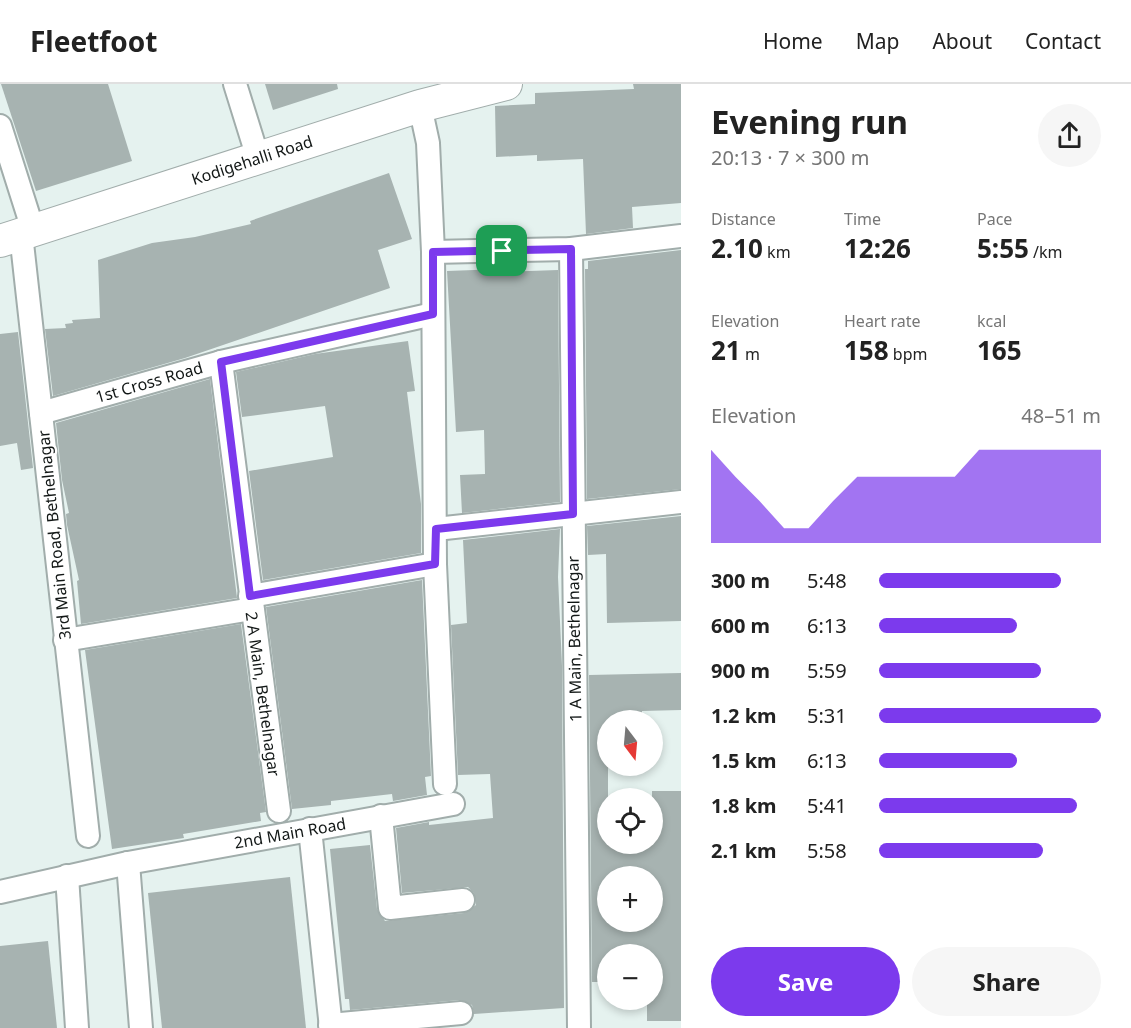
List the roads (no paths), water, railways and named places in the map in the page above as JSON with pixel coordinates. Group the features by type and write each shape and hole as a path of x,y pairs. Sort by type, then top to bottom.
{"street":[{"path":"235,84 258,158"},
{"name":"Kodigehalli Road","path":"18,235 420,106 506,84"},
{"path":"64,640 435,564 433,252 428,143 420,106"},
{"name":"3rd Main Road, Bethelnagar","path":"0,126 18,235 41,413 64,640 88,836"},
{"path":"433,252 571,249 681,236"},
{"name":"1 A Main, Bethelnagar","path":"571,249 579,1028"},
{"name":"1st Cross Road","path":"41,413 221,362 433,314"},
{"name":"2 A Main, Bethelnagar","path":"221,362 279,811"},
{"path":"436,529 681,502"},
{"name":"2nd Main Road","path":"0,892 128,863 381,816 449,794 435,564"},
{"path":"381,816 390,908 463,900"},
{"path":"310,829 331,1026 460,1013"},
{"path":"128,863 141,1028"},
{"path":"67,876 77,1028"}]}
